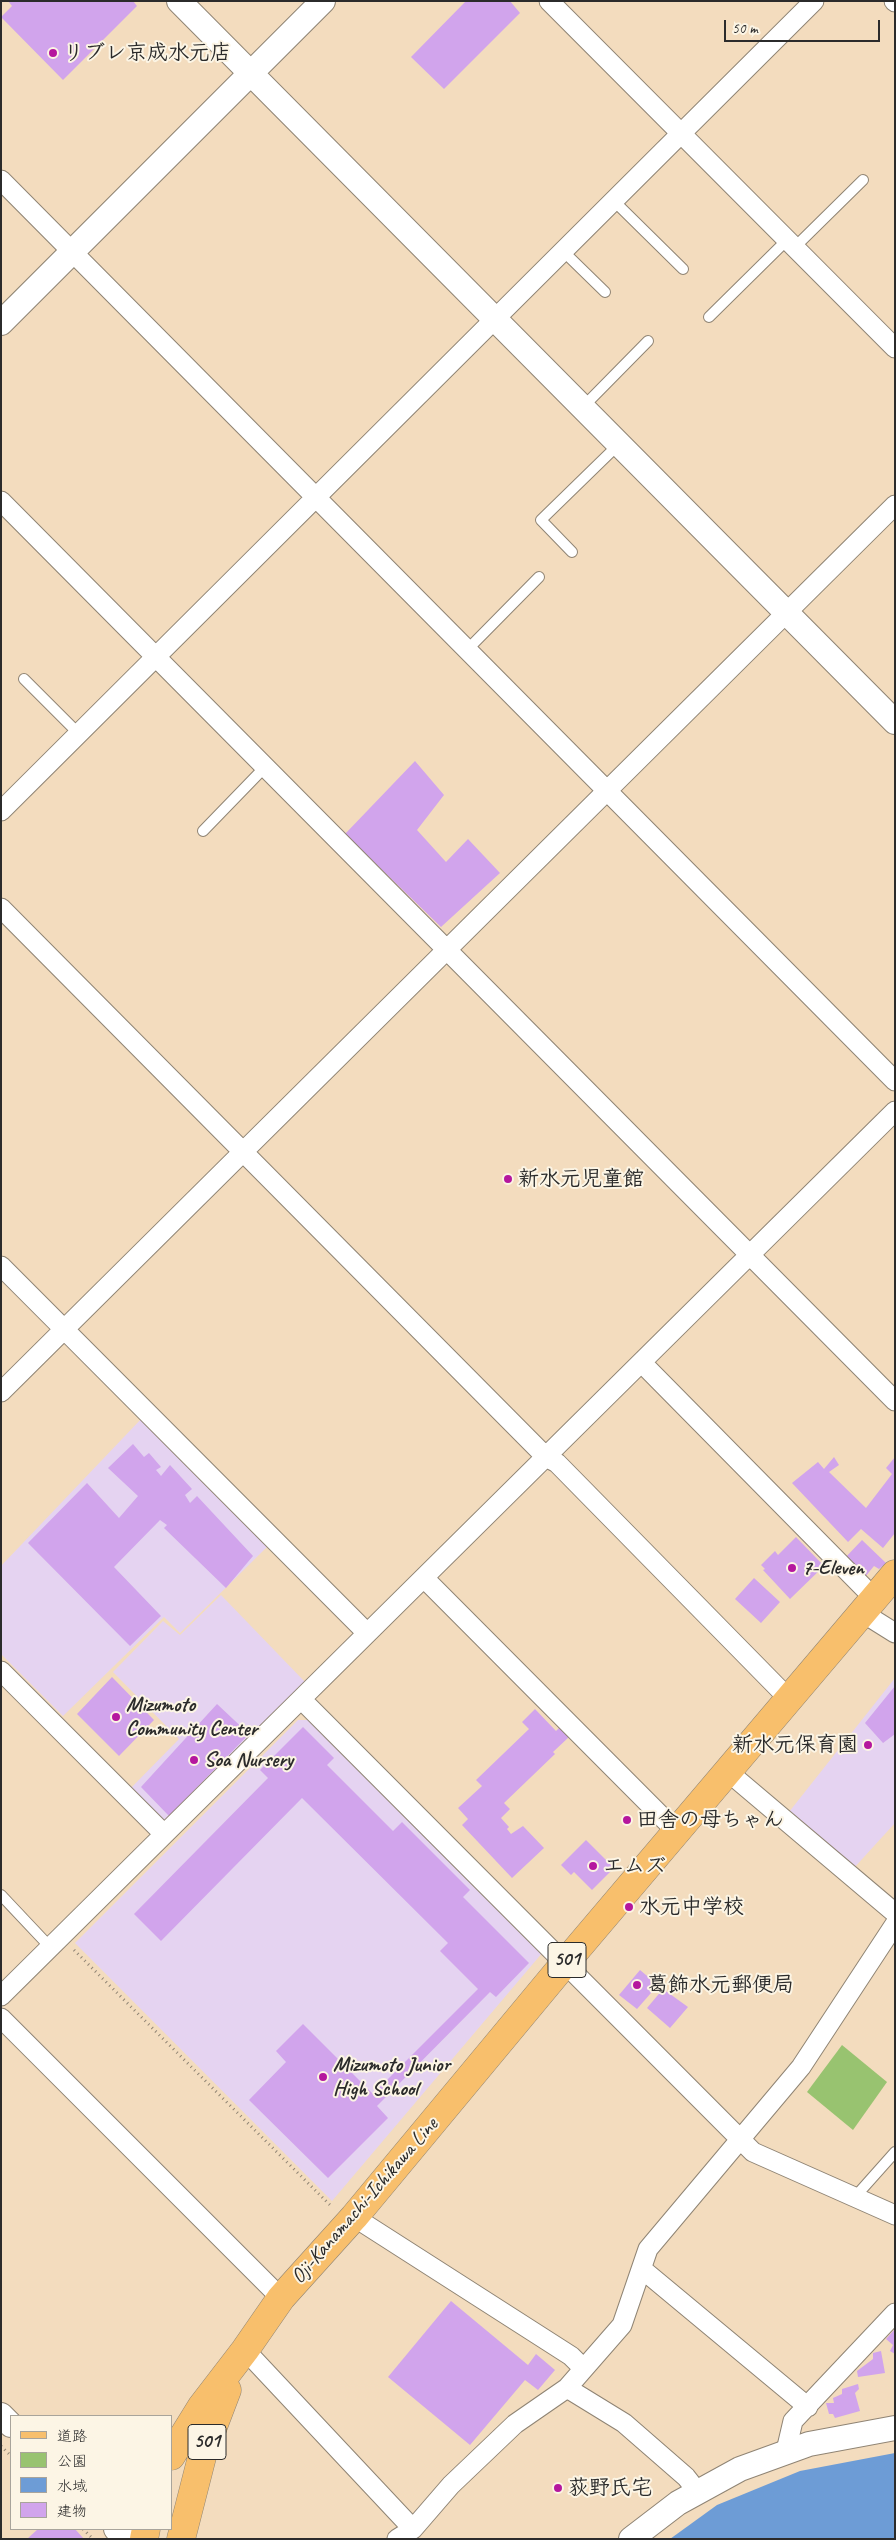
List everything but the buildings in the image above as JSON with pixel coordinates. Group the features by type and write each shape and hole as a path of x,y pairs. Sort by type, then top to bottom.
{"main road":[{"name":"Oji-Kanamachi-Ichikawa Line","path":"172,2454 202,2406 344,2213 565,1963 895,1574"},
{"name":"Oji-Kanamachi-Ichikawa Line","path":"181,2539 209,2434 245,2350"}],"street":[{"path":"179,1 496,318 582,408 895,722"},
{"path":"1,324 323,1"},
{"path":"549,1 895,348"},
{"path":"1,811 315,496 814,1"},
{"path":"1,180 895,1081"},
{"path":"1,501 895,1401"},
{"path":"1,1392 895,504"},
{"path":"1,908 546,1457 557,1463 789,1699"},
{"path":"1,1996 59,1946 164,1834 895,1112"},
{"path":"1,1266 367,1633"},
{"path":"642,1363 895,1633"},
{"path":"424,1578 677,1832"},
{"path":"1,1671 164,1834"},
{"path":"301,1699 753,2152 895,2215"},
{"path":"728,1771 895,1913"},
{"path":"397,2539 413,2529 451,2485 515,2424 567,2388 622,2325 648,2249 801,2067 895,1924"},
{"path":"1,2018 281,2298"},
{"path":"344,2213 571,2356 583,2368"},
{"path":"642,2269 808,2407"},
{"path":"786,2451 793,2421 895,2313"},
{"path":"245,2350 413,2529"},
{"path":"567,2388 624,2423 686,2477 698,2492"},
{"path":"1,2415 10,2424"},
{"path":"631,2539 698,2492 740,2469 810,2444 895,2428"},
{"path":"117,2530 127,2539"}],"lane":[{"path":"708,316 863,180"},
{"path":"613,200 683,269"},
{"path":"563,251 605,292"},
{"path":"582,408 648,341"},
{"path":"572,552 541,520 619,444"},
{"path":"467,650 539,577"},
{"path":"24,680 79,734"},
{"path":"203,831 265,767"},
{"path":"1,1896 59,1946"},
{"path":"856,2197 895,2152"}],"path":[{"path":"59,1946 344,2213"},
{"path":"1,2446 10,2455"},
{"path":"84,2530 93,2539"}],"shaded area":[{"path":"143,1417 268,1546 180,1633 164,1617 63,1716 1,1654 1,1566"},
{"path":"221,1595 306,1683 165,1827 129,1790 179,1739 113,1672 163,1621 180,1635"},
{"name":"新水元保育園","path":"895,1678 895,1823 853,1869 789,1812"},
{"name":"Mizumoto Junior High School","path":"298,1720 310,1720 543,1952 332,2201 75,1943"}],"green space":[{"path":"842,2045 887,2082 853,2130 807,2092"}],"water":[{"path":"895,2453 895,2539 670,2539 717,2505 800,2471"}],"place":[{"name":"リブレ京成水元店","path":"53,53"},
{"name":"新水元児童館","path":"508,1179"},
{"name":"7-Eleven","path":"792,1568"},
{"name":"Mizumoto Community Center","path":"116,1717"},
{"name":"新水元保育園","path":"868,1745"},
{"name":"Soa Nursery","path":"194,1760"},
{"name":"田舎の母ちゃん","path":"627,1820"},
{"name":"エムズ","path":"593,1866"},
{"name":"水元中学校","path":"629,1907"},
{"name":"葛飾水元郵便局","path":"637,1985"},
{"name":"Mizumoto Junior High School","path":"323,2077"},
{"name":"荻野氏宅","path":"558,2488"}]}
